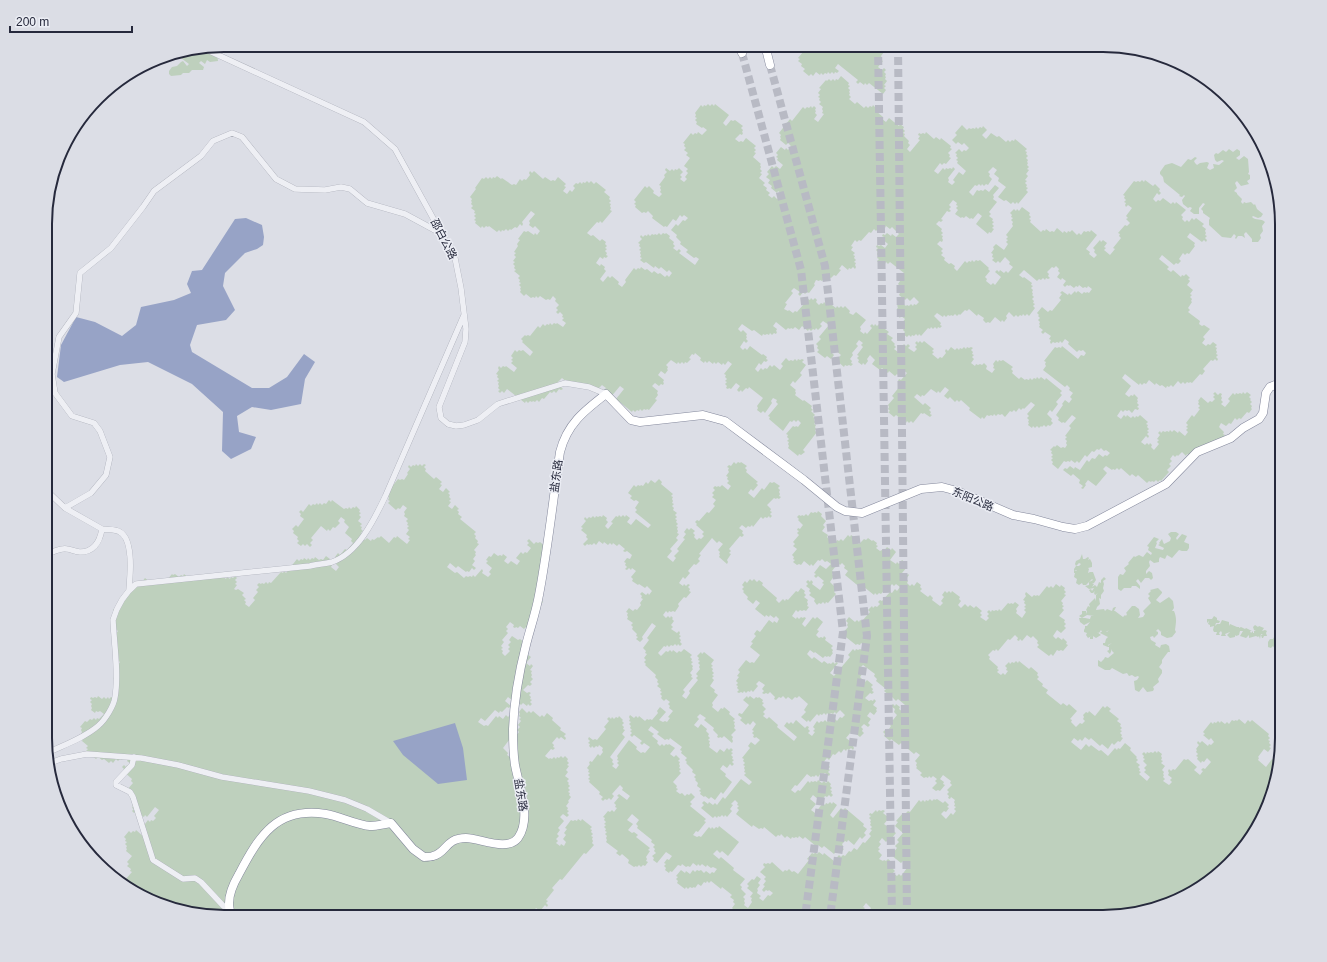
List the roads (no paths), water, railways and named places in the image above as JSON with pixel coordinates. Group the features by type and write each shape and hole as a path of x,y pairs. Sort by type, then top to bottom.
{"highway":[{"path":"767,52 770,65"},
{"name":"东阳公路","path":"606,394 631,420 640,422 703,415 725,421 798,475 837,507 845,511 862,513 921,490 942,487 956,491 1013,515 1034,519 1063,528 1075,529 1087,526 1166,484 1197,452 1231,438 1243,428 1259,419 1263,413 1266,393 1270,387 1275,385"},
{"name":"盐东路","path":"391,823 413,849 424,857 435,856 450,842 457,838 468,838 502,845 516,840 522,831 524,815 521,791 515,764 513,729 518,683 539,596 560,452 563,439 570,427 584,411 606,394"},
{"path":"231,910 229,897 235,880 251,851 262,835 278,820 297,813 325,814 369,826 391,823"}],"street":[{"name":"邵白公路","path":"211,52 364,122 395,149 455,258 461,288 466,329 465,342 439,407 441,418 448,424 456,426 464,425 478,420 498,404 565,383 589,387 606,394"},
{"path":"65,508 91,493 106,475 110,457 100,431 94,423 72,416 55,393 52,374 59,337 76,312 80,273 111,248 144,207 154,191 201,156 213,141 232,133 242,137 276,179 295,189 325,190 341,187 350,189 367,204 405,214 442,234"},
{"path":"52,750 83,736 99,725 109,712 115,698 117,681 113,620 115,612 129,590 136,584 310,566 333,561 348,552 361,539 376,515 464,315"},
{"path":"52,496 65,508 102,529 119,531 124,535 128,544 130,568 129,590"},
{"path":"52,552 66,548 80,552 92,548 100,538 102,529"},
{"path":"53,762 88,754 134,757 178,765 222,777 309,791 337,798 367,809 391,823"},
{"path":"134,757 132,765 116,782 116,784 130,792 133,797 153,860 183,879 195,878 201,882 227,910"}],"water":[{"path":"246,218 262,225 264,237 263,245 257,249 245,253 225,273 223,286 235,310 226,320 197,325 190,345 192,352 252,388 269,388 287,377 304,354 315,362 305,379 301,404 271,410 252,407 237,416 239,432 256,437 251,449 231,459 222,451 223,412 192,384 148,362 120,365 64,382 57,377 61,345 76,317 95,322 122,336 136,325 141,307 174,300 191,293 187,284 192,271 202,270 235,219"},
{"path":"455,723 463,748 467,780 438,784 403,755 393,741"}],"tunnel":[{"path":"878,52 892,910"},
{"path":"898,52 907,910"},
{"path":"742,53 801,270 843,632 806,910"},
{"path":"770,65 825,266 867,636 831,910"}]}
